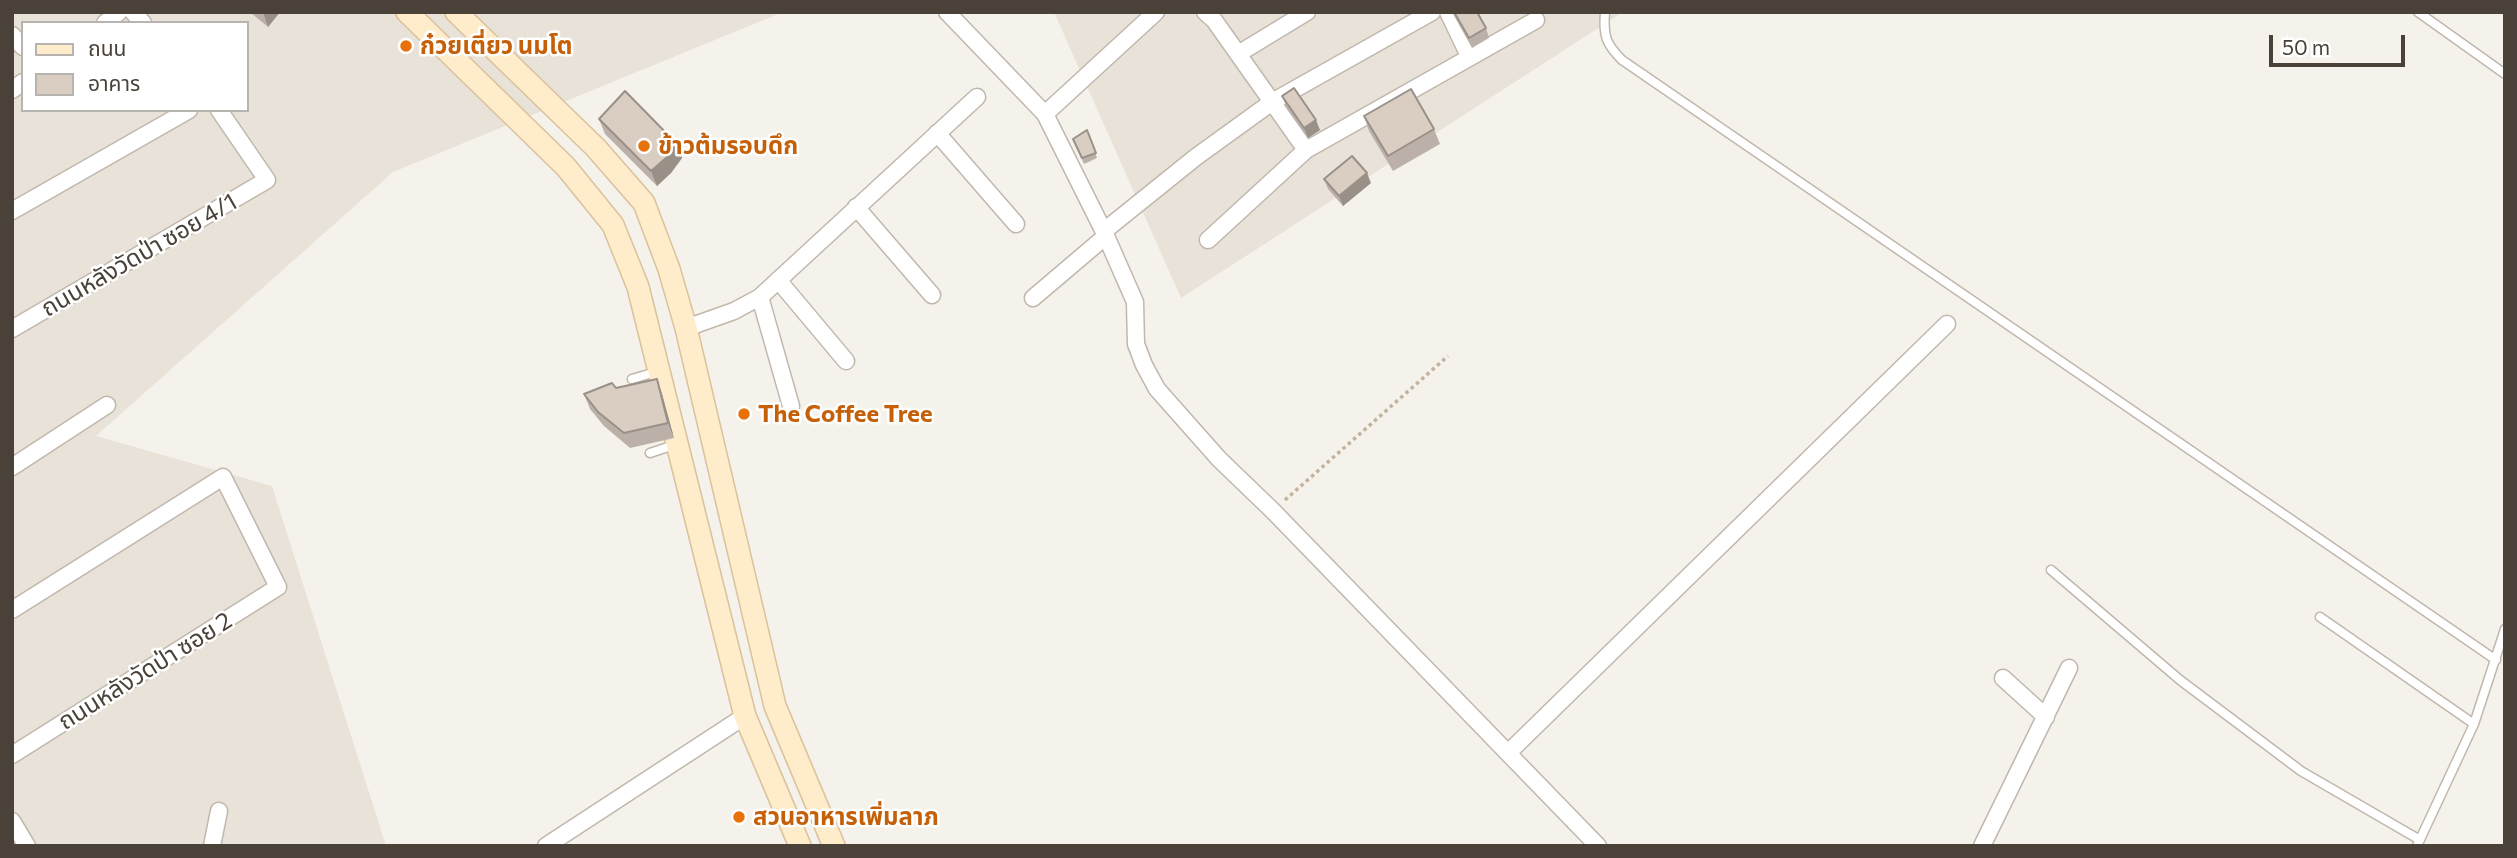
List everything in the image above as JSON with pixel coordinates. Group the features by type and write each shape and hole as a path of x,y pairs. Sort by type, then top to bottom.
{"street":[{"path":"407,12 566,167 613,225 638,287 745,716 800,846"},
{"path":"456,12 596,148 644,203 669,269 686,328 775,706 834,846"},
{"path":"947,12 1045,114 1105,234 1135,302 1136,344 1157,389 1219,459 1273,511 1598,846"},
{"path":"1045,114 1156,12"},
{"path":"1205,12 1214,20 1306,150"},
{"path":"1238,54 1307,12"},
{"path":"1033,298 1196,157 1272,102 1432,12"},
{"path":"1448,12 1469,57"},
{"path":"1208,240 1306,150 1536,20"},
{"path":"686,328 734,311 760,296 976,97"},
{"path":"12,211 185,112"},
{"name":"ถนนหลังวัดป่า ซอย 4/1","path":"12,329 267,180 220,112"},
{"path":"937,133 1016,224"},
{"path":"856,207 932,295"},
{"path":"778,280 846,361"},
{"path":"760,296 791,406"},
{"path":"1508,753 1947,324"},
{"path":"12,467 107,405"},
{"name":"ถนนหลังวัดป่า ซอย 2","path":"12,610 223,477 278,587 12,755"},
{"path":"1982,846 2069,668"},
{"path":"2003,678 2046,717"},
{"path":"546,846 745,716"},
{"path":"212,846 219,811"},
{"path":"12,821 27,846"}],"lane":[{"path":"1605,12 1604,29 1608,46 1622,61 2496,660"},
{"path":"2418,12 2505,74"},
{"path":"632,379 659,371"},
{"path":"650,453 677,444"},
{"path":"2051,570 2180,680 2301,771 2419,843 2474,724 2505,629"},
{"path":"2320,617 2474,724"}],"path":[{"path":"1273,511 1448,356"}],"shaded area":[{"path":"12,12 783,12 393,172 96,436 272,486 386,846 12,846"},
{"path":"1054,12 1623,12 1181,298"}],"building":[{"path":"1454,12 1477,12 1486,28 1469,38"},
{"path":"1294,88 1316,120 1304,128 1282,96"},
{"path":"1411,89 1434,129 1388,156 1364,116"},
{"name":"ข้าวต้มรอบดึก","path":"625,91 677,144 651,171 599,119"},
{"path":"1087,130 1096,153 1082,158 1073,139"},
{"path":"1352,156 1367,173 1339,196 1324,179"},
{"path":"657,379 668,423 624,433 598,412 584,394 612,383 616,388"}],"place":[{"name":"ก๋วยเตี่ยว นมโต","path":"406,46"},
{"name":"ข้าวต้มรอบดึก","path":"644,146"},
{"name":"The Coffee Tree","path":"744,414"},
{"name":"สวนอาหารเพิ่มลาภ","path":"739,817"}]}
